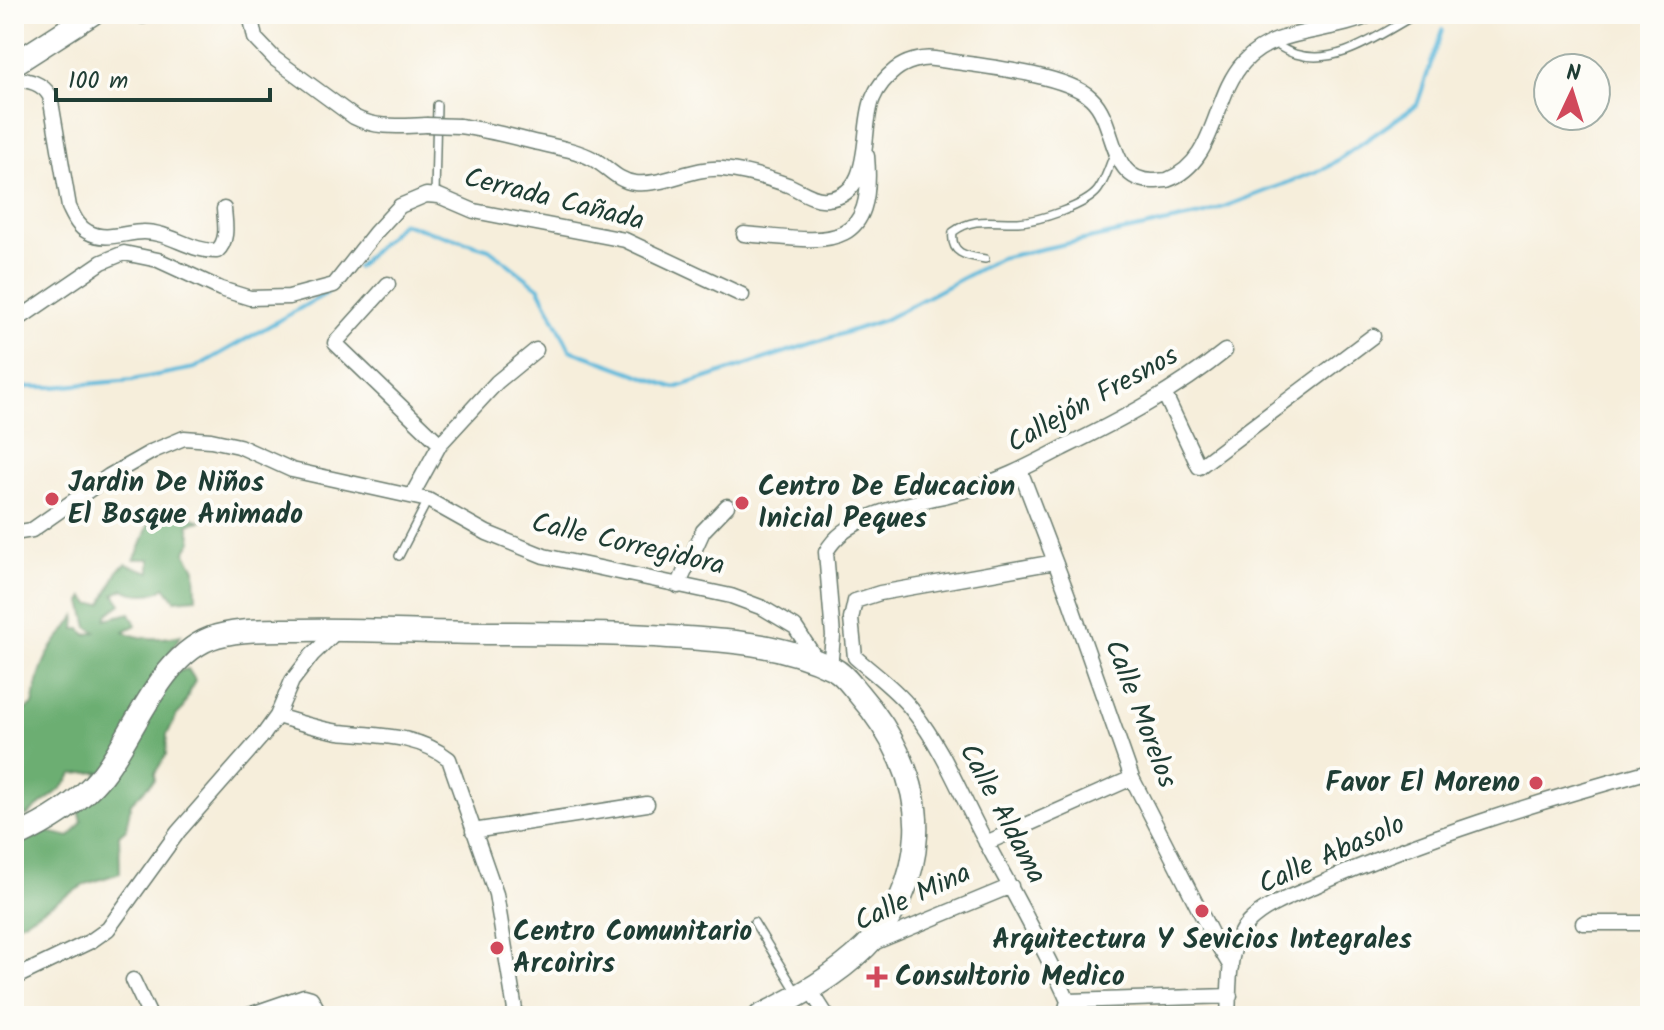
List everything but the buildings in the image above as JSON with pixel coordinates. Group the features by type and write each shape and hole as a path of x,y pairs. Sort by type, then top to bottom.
{"street":[{"path":"14,64 92,14"},
{"path":"129,14 158,14"},
{"path":"250,14 255,38 275,59 368,124 482,129 565,149 595,160 611,174 634,183 659,180 698,169 724,169 789,186 826,200 846,193 858,175 866,148"},
{"path":"744,234 817,240 838,237 861,218 869,186 866,148 871,100 882,81 902,64 928,58 1071,85 1091,97 1102,112 1125,171 1143,181 1167,180 1194,162 1207,143 1217,112 1242,64 1259,47 1372,14"},
{"path":"14,79 28,80 46,88 50,96 69,207 77,223 88,233 102,237 159,233 205,251 217,251 223,246 224,209"},
{"path":"14,322 102,262 124,253 158,260 221,289 250,298 289,297 334,285 400,206 426,195 435,195"},
{"name":"Cerrada Cañada","path":"435,195 474,211 625,240 742,295"},
{"path":"388,284 335,343 440,444"},
{"path":"1165,395 1199,467 1373,336"},
{"path":"412,495 440,444 497,382 536,350"},
{"name":"Callejón Fresnos","path":"835,665 826,552 832,541 866,518 907,504 961,492 1020,470 1165,395 1225,351"},
{"name":"Calle Corregidora","path":"14,533 32,530 109,476 153,451 184,438 211,440 239,446 277,465 315,477 428,500 487,533 544,556 731,596 763,608 795,627 835,665"},
{"name":"Calle Morelos","path":"1020,470 1132,778 1231,967"},
{"path":"678,586 703,531 727,506"},
{"path":"835,665 855,601 880,593 1055,562"},
{"path":"14,978 91,941 108,929 178,832 277,716 292,681 312,655 339,629"},
{"path":"14,838 74,805 103,774 179,658 201,642 221,635 268,630 339,629 627,635 760,644 835,665 880,720 911,784 917,820 915,856 906,887 871,944"},
{"name":"Calle Aldama","path":"835,665 912,709 952,771 986,843 1011,886 1066,1009"},
{"path":"277,716 338,732 413,741 433,746 449,759 496,894 516,1016"},
{"name":"Calle Abasolo","path":"1228,1016 1235,943 1249,922 1280,902 1360,866 1439,837 1650,771"},
{"name":"Calle Mina","path":"986,843 1132,778"},
{"path":"473,831 647,804"},
{"name":"Calle Mina","path":"760,1016 805,994 853,961 871,944 1011,886"},
{"path":"1583,923 1650,923"},
{"path":"133,980 150,1016"},
{"path":"805,994 827,1016"},
{"path":"246,1016 304,996 311,998 321,1016"},
{"path":"1066,1009 1230,996"}],"lane":[{"path":"1271,42 1295,54 1328,58 1344,53 1417,14"},
{"name":"Cerrada Cañada","path":"435,195 437,105"},
{"path":"985,259 966,256 955,250 951,242 953,232 963,224 977,221 1019,222 1043,217 1085,200 1096,193 1115,149"},
{"path":"399,556 428,500"},
{"path":"754,922 805,994"}],"green space":[{"path":"163,507 201,521 188,524 192,541 185,552 195,569 196,598 175,600 165,587 145,594 124,589 114,594 121,604 106,619 130,613 136,625 124,631 130,634 152,638 181,635 170,652 168,674 188,669 195,680 167,735 166,755 155,773 155,779 131,803 126,829 119,835 120,873 86,884 14,924 14,833 21,826 70,837 82,821 77,806 100,772 72,774 63,787 27,816 20,812 14,815 14,748 23,743 18,716 14,724 14,708 24,710 33,705 47,656 76,616 75,629 81,629 86,635 96,632 88,627 82,602 84,597 90,604 102,604 119,569 126,564 150,572 150,559 134,559 148,525"}],"waterway":[{"path":"357,267 402,223 489,249 539,288 570,350 675,388 884,320 1000,258 1205,214 1326,168 1417,105 1442,30"},
{"path":"14,387 132,380 195,368 327,293"}],"place":[{"name":"Jardin De Niños El Bosque Animado","path":"52,499"},
{"name":"Centro De Educacion Inicial Peques","path":"742,503"},
{"name":"Favor El Moreno","path":"1536,783"},
{"name":"Arquitectura Y Sevicios Integrales","path":"1202,911"},
{"name":"Centro Comunitario Arcoirirs","path":"497,948"},
{"name":"Consultorio Medico","path":"877,977"}]}
